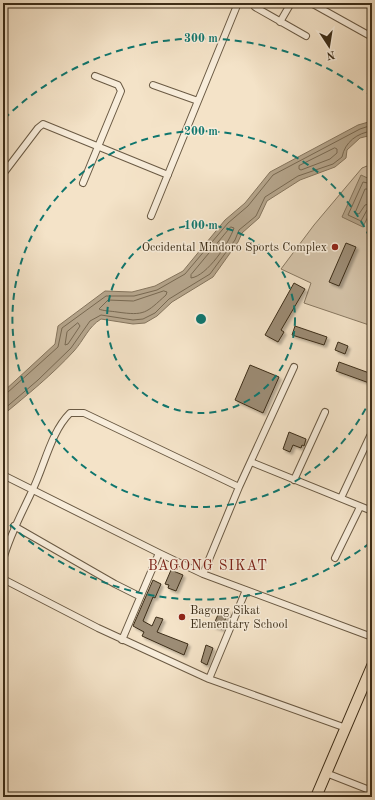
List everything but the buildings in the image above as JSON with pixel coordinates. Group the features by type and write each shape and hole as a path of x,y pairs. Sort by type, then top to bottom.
{"main road":[{"path":"316,797 372,666"}],"street":[{"path":"151,216 238,3"},
{"path":"280,22 291,3"},
{"path":"311,3 372,37"},
{"path":"254,7 306,36"},
{"path":"365,33 372,30"},
{"path":"83,182 121,91 118,85 95,76"},
{"path":"152,85 198,101"},
{"path":"3,174 38,128 43,124 168,175"},
{"path":"203,574 239,487 294,367"},
{"path":"3,560 14,526 33,489 61,421 70,412 84,413 239,487"},
{"path":"294,480 325,412"},
{"path":"341,498 370,436"},
{"path":"251,462 372,511"},
{"path":"3,475 203,574 372,638"},
{"path":"335,558 360,507"},
{"path":"14,526 114,584 139,596"},
{"path":"3,534 10,537"},
{"path":"122,640 139,596 159,553"},
{"path":"3,579 122,640 209,679 346,728"},
{"path":"209,679 246,590"},
{"path":"326,773 371,791 368,797"}],"shaded area":[{"name":"Occidental Mindoro Sports Complex","path":"372,164 372,326 304,303 311,283 281,269 314,225 362,168"}],"water":[{"path":"372,121 372,135 360,138 347,150 346,158 335,167 300,180 267,201 259,218 242,233 238,242 213,277 172,302 157,316 145,323 133,324 101,319 89,330 74,351 57,368 3,415 3,392 55,344 58,326 105,291 132,292 155,286 183,271 225,220 245,203 270,172 358,125"},
{"path":"361,175 372,180 372,208 363,227 342,217"}],"place":[{"name":"Occidental Mindoro Sports Complex","path":"335,247"},
{"name":"Bagong Sikat Elementary School","path":"182,617"}],"district":[{"name":"BAGONG SIKAT","path":"208,565"}]}
